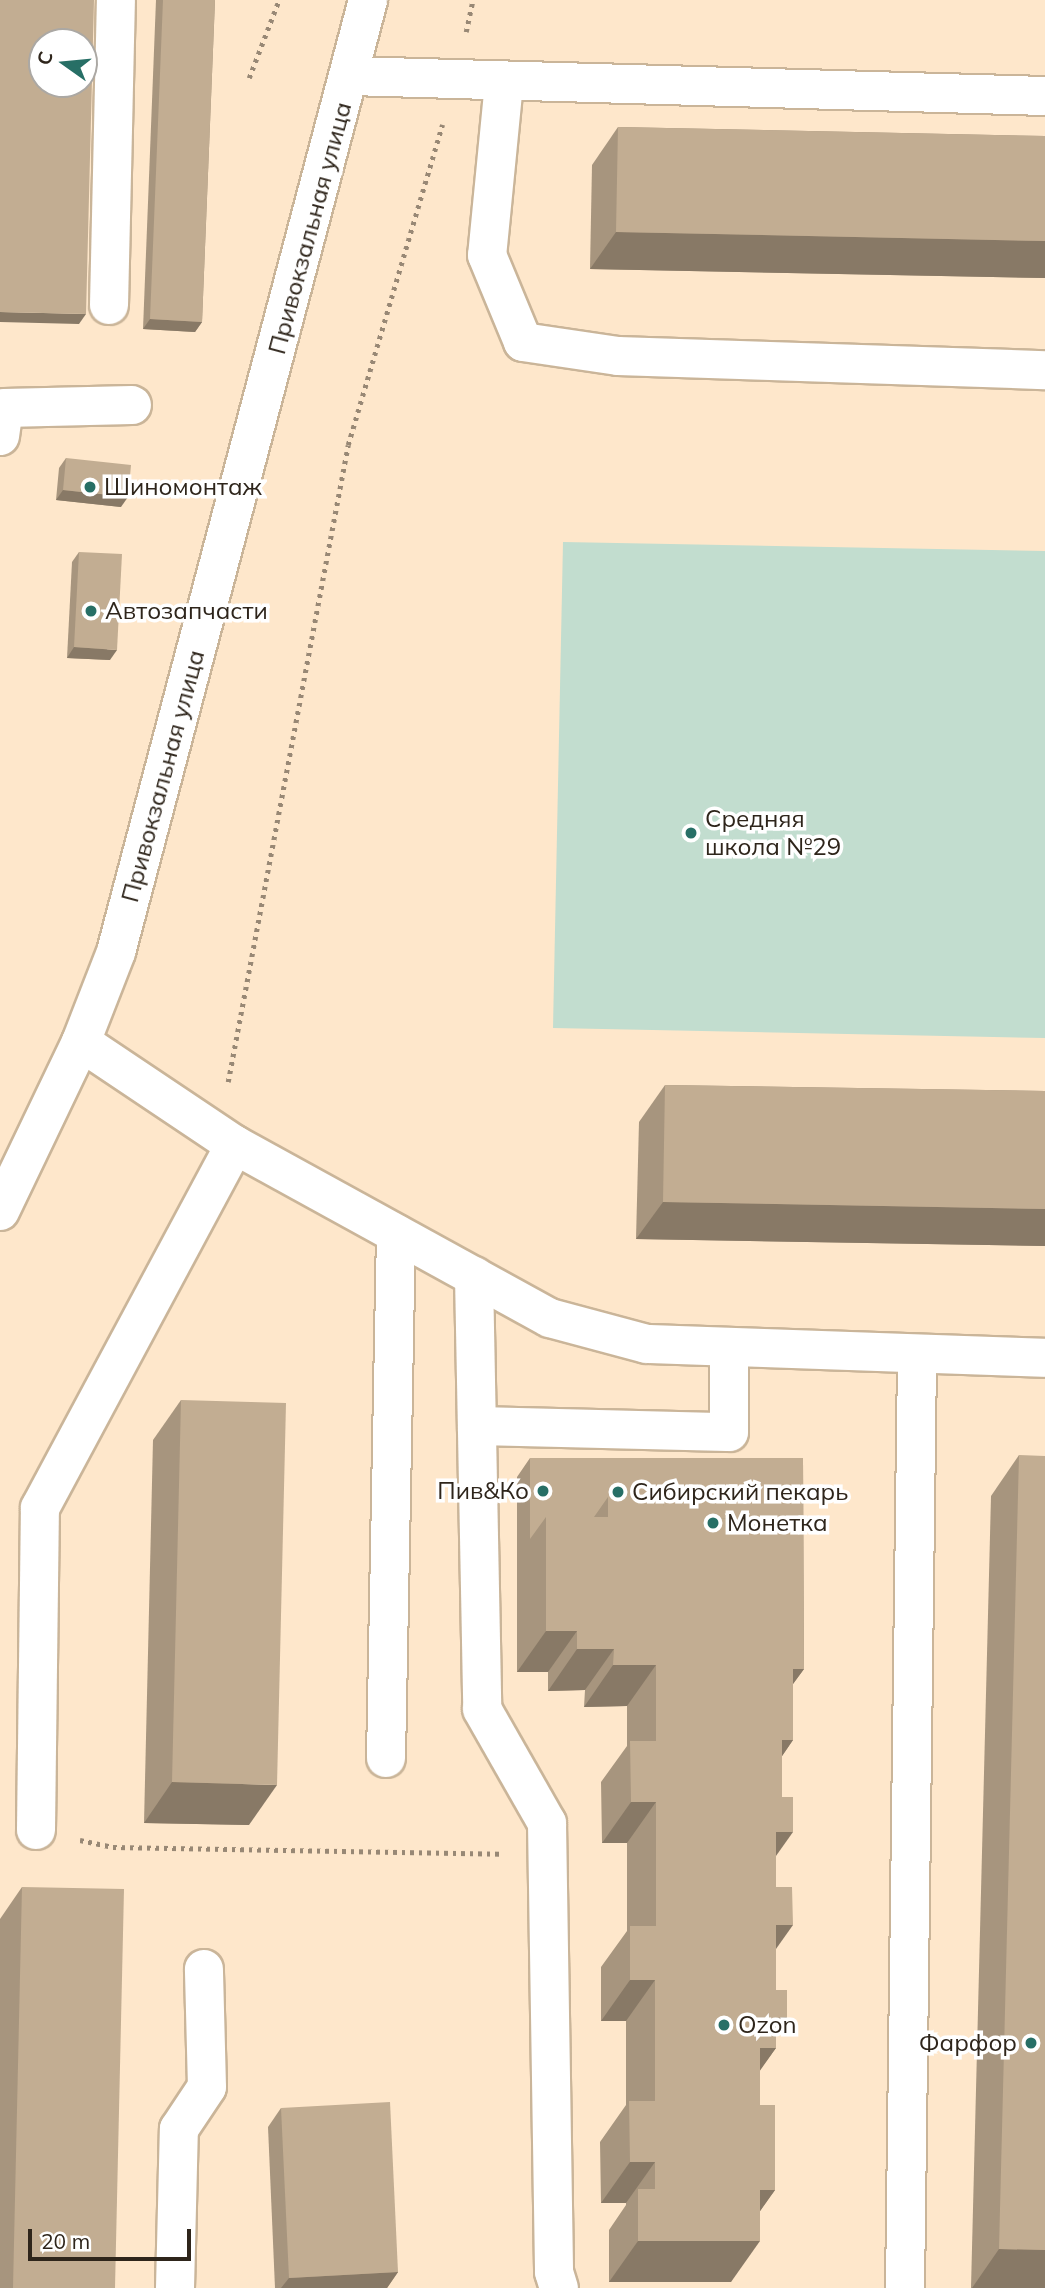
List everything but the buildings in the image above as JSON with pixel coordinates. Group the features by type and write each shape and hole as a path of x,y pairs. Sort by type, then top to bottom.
{"street":[{"path":"109,305 116,0"},
{"name":"Привокзальная улица","path":"0,1211 13,1161 81,1042 116,952 351,76 368,0"},
{"path":"351,76 1045,96"},
{"path":"505,82 487,255 523,342 618,356 1045,370"},
{"path":"0,436 4,408 132,405"},
{"path":"81,1042 223,1138 550,1318 647,1344 1045,1358"},
{"path":"36,1830 40,1508 223,1138"},
{"path":"386,1758 396,1234"},
{"path":"474,1276 482,1709 547,1823 554,2272 559,2288"},
{"path":"477,1426 729,1432 729,1347"},
{"path":"905,2288 917,1354"},
{"path":"175,2288 179,2129 207,2087 204,1969"}],"path":[{"path":"249,78 279,0"},
{"path":"223,1138 232,1071 348,445 455,81 473,0"},
{"path":"36,1830 113,1847 547,1855"}],"green space":[{"path":"563,542 1045,551 1045,1038 553,1028"}],"place":[{"name":"Шиномонтаж","path":"90,487"},
{"name":"Автозапчасти","path":"91,611"},
{"name":"Средняя школа №29","path":"691,833"},
{"name":"Пив&Ко","path":"543,1491"},
{"name":"Сибирский пекарь","path":"618,1492"},
{"name":"Монетка","path":"713,1523"},
{"name":"Ozon","path":"724,2025"},
{"name":"Фарфор","path":"1031,2043"}]}
